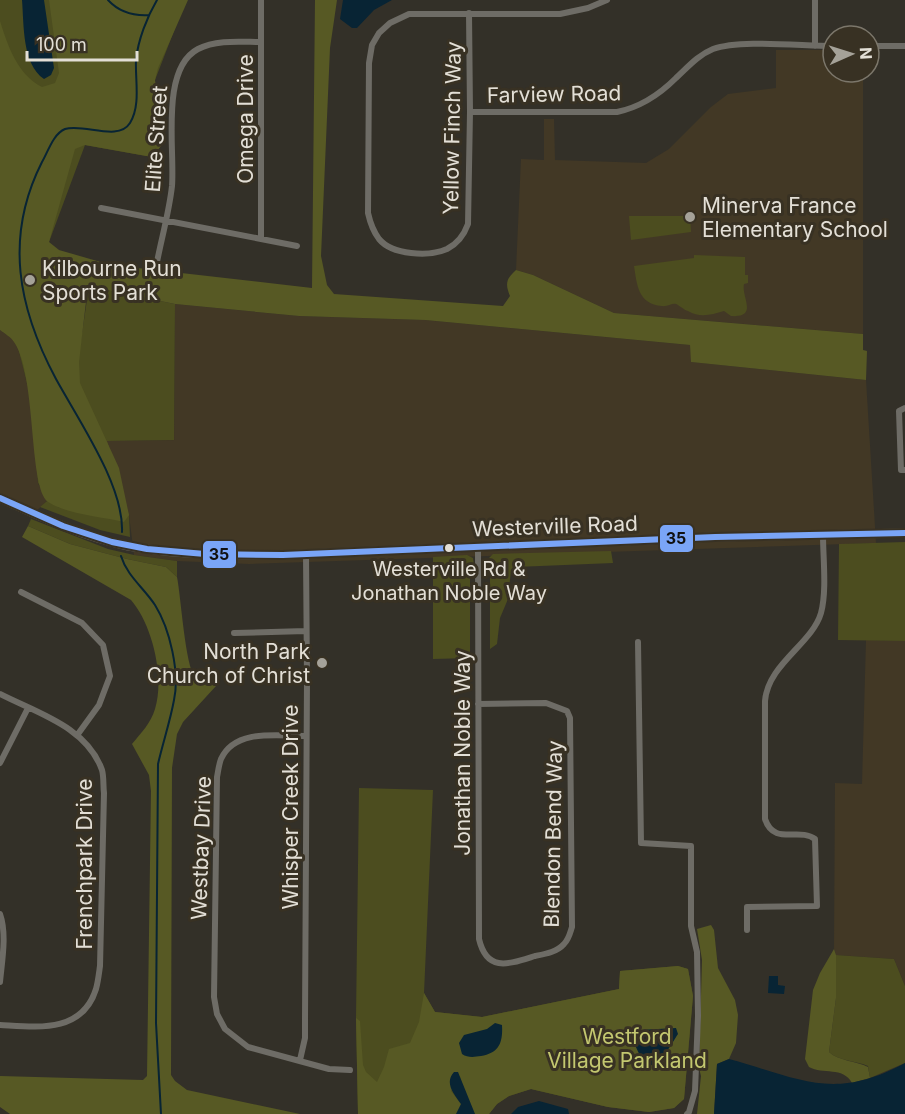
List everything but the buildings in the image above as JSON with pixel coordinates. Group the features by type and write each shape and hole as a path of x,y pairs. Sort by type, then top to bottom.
{"main road":[{"name":"Westerville Road","path":"0,498 80,532 129,546 170,552 227,555 905,532"}],"street":[{"name":"Omega Drive","path":"261,0 261,239"},
{"path":"469,13 560,14 588,8 607,0"},
{"path":"815,0 815,46"},
{"name":"Yellow Finch Way","path":"469,13 468,224 464,234 447,248 439,251 408,252 390,246 379,239 368,213 369,78 372,45 384,28 409,14 469,13"},
{"name":"Elite Street","path":"156,267 172,177 172,92 179,67 198,49 223,42 261,42"},
{"name":"Farview Road","path":"470,112 617,112 639,106 656,96 692,62 711,50 735,45 821,46"},
{"path":"881,46 905,46"},
{"path":"101,208 297,246"},
{"path":"905,408 899,411 902,470 905,470"},
{"path":"747,930 747,907 817,906 817,843 812,836 778,834 768,826 765,811 765,701 773,676 815,625 821,614 823,535"},
{"name":"Jonathan Noble Way","path":"478,547 479,939 486,956"},
{"name":"Whisper Creek Drive","path":"300,1060 305,1038 306,554"},
{"path":"21,592 82,623 103,645 110,676 99,705 78,734"},
{"path":"234,633 306,631"},
{"path":"638,642 641,843 691,846 691,926 697,952 698,1016 695,1091 687,1114"},
{"name":"Frenchpark Drive","path":"0,694 78,734 94,753 102,772 104,794 100,966 96,991 83,1012 65,1023 44,1028 0,1025"},
{"name":"Blendon Bend Way","path":"478,704 546,703 567,711 571,728 572,927 569,937 563,946 553,951 511,963 500,964 486,956"},
{"path":"0,763 27,708"},
{"name":"Westbay Drive","path":"300,1060 248,1047 225,1029 217,1014 214,997 217,777 221,758 234,743 253,736 306,736"},
{"path":"0,914 3,945 0,982"},
{"path":"300,1060 329,1069 350,1070"}],"shaded area":[{"name":"Minerva France Elementary School","path":"776,50 821,50 821,84 863,84 863,334 614,313 533,275 516,270 521,159 544,160 544,119 554,119 555,160 646,163 669,149 711,107 728,94 776,88"},
{"path":"175,304 299,316 425,320 690,345 692,362 866,380 876,543 249,564 177,561 134,555 129,515 106,441 174,440"},
{"path":"0,330 13,339 18,348 30,395 38,483 47,501 34,513 0,495"},
{"path":"866,640 905,641 905,986 894,959 836,955 834,949 835,783 862,784"}],"green space":[{"name":"Kilbourne Run Sports Park","path":"0,0 186,0 155,80 161,146 152,157 85,145 49,242 80,347 88,293 97,288 175,304 174,440 107,441 129,515 130,537 100,530 40,507 47,501 60,508 38,483 30,395 18,348 0,318"},
{"path":"49,0 188,0 158,68 155,80 161,146 152,157 85,145 75,149 49,242 59,250 111,265 312,288 315,0 337,0 330,48 321,256 327,285 334,294 503,306 510,296 507,288 508,279 516,270 533,275 614,313 863,334 863,350 867,351 866,380 691,362 690,345 425,320 299,316 175,304 97,288 87,293 79,362 80,383 119,468 129,515 124,522 56,506 48,502 37,475 30,403 21,358 13,340 0,330 0,21 10,49 26,75 42,87 55,83 59,73"},
{"path":"629,216 690,216 691,232 631,240"},
{"path":"694,255 745,257 745,275 748,275 748,283 744,284 747,310 744,314 731,316 724,311 710,315 697,315 676,304 664,306 654,304 643,297 634,266 694,258"},
{"path":"31,519 108,549 177,561 177,577 166,567 70,544 28,526"},
{"path":"28,526 70,544 166,567 177,577 186,645 192,670 199,682 216,686 183,722 177,734 172,768 171,1075 187,1090 300,1114 10,1114 0,1107 0,1076 143,1080 147,1076 151,791 149,775 132,744 148,723 155,709 158,682 155,652 145,623 131,600 22,537"},
{"path":"905,542 905,641 838,640 839,544"},
{"path":"611,551 613,563 516,567 511,570 508,599 500,618 497,644 490,649 490,566 487,564 493,554"},
{"path":"467,555 473,558 474,565 470,566 470,658 433,659 433,557"},
{"name":"Westford Village Parkland","path":"359,788 433,790 424,993 435,1012 482,1017 619,989 620,971 678,966 688,969 693,996 684,1099 674,1108 649,1112 608,1107 531,1089 509,1096 497,1104 489,1114 358,1114 356,1018"},
{"path":"711,925 714,930 718,968 735,1000 738,1015 736,1043 729,1059 717,1064 714,1114 697,1114 701,1076 699,1068 702,960 697,929"},
{"path":"834,949 836,998 829,1052 868,1067 870,1078 852,1083 843,1074 809,1067 805,1059 813,990"},
{"path":"836,955 894,959 905,986 905,1063 870,1078 868,1066 837,1057 829,1052 836,998"},
{"name":"Westford Village Parkland","path":"678,966 688,969 693,996 684,1099 674,1108 649,1112 608,1107 531,1089 509,1096 497,1104 489,1114 475,1114 463,1089 460,1076 451,1091 461,1104 456,1114 358,1114 356,1018 360,1021 363,1065 366,1072 377,1082 389,1049 410,1043 419,1022 424,993 435,1012 482,1017 619,989 620,971"}],"water":[{"path":"22,0 44,0 54,68 51,75 44,79 37,72 28,54"},
{"path":"343,0 392,0 374,10 357,28 352,28 340,19"},
{"path":"769,976 778,976 778,985 785,986 784,994 768,993"},
{"path":"495,1023 502,1025 501,1042 496,1050 487,1055 469,1057 462,1054 459,1043 464,1035 487,1029"},
{"path":"676,1028 678,1034 665,1054 657,1062 646,1067 633,1041 634,1036 640,1030"},
{"path":"729,1059 796,1079 836,1084 857,1082 880,1075 905,1063 905,1114 714,1114 717,1064"},
{"path":"454,1072 458,1072 475,1114 456,1114 461,1104 450,1084"},
{"path":"539,1101 568,1109 569,1114 511,1114 518,1107"}],"waterway":[{"path":"108,0 126,12 149,15"},
{"path":"122,532 121,514 108,474 56,379 32,326 20,272 20,245 23,218 30,190 57,135 65,129 73,128 117,131 130,123 136,100 136,60 139,45 146,21 157,0"},
{"path":"121,556 127,570 151,599 160,615 169,638 176,677 176,689 158,764 156,1023 161,1114"}],"transit line":[{"name":"35","path":"0,498 63,526 112,542 147,549 205,554 283,555 715,537 905,533"}],"place":[{"name":"Minerva France Elementary School","path":"690,217"},
{"name":"Kilbourne Run Sports Park","path":"30,280"},
{"name":"Westerville Rd & Jonathan Noble Way","path":"449,548"},
{"name":"North Park Church of Christ","path":"322,663"}]}
